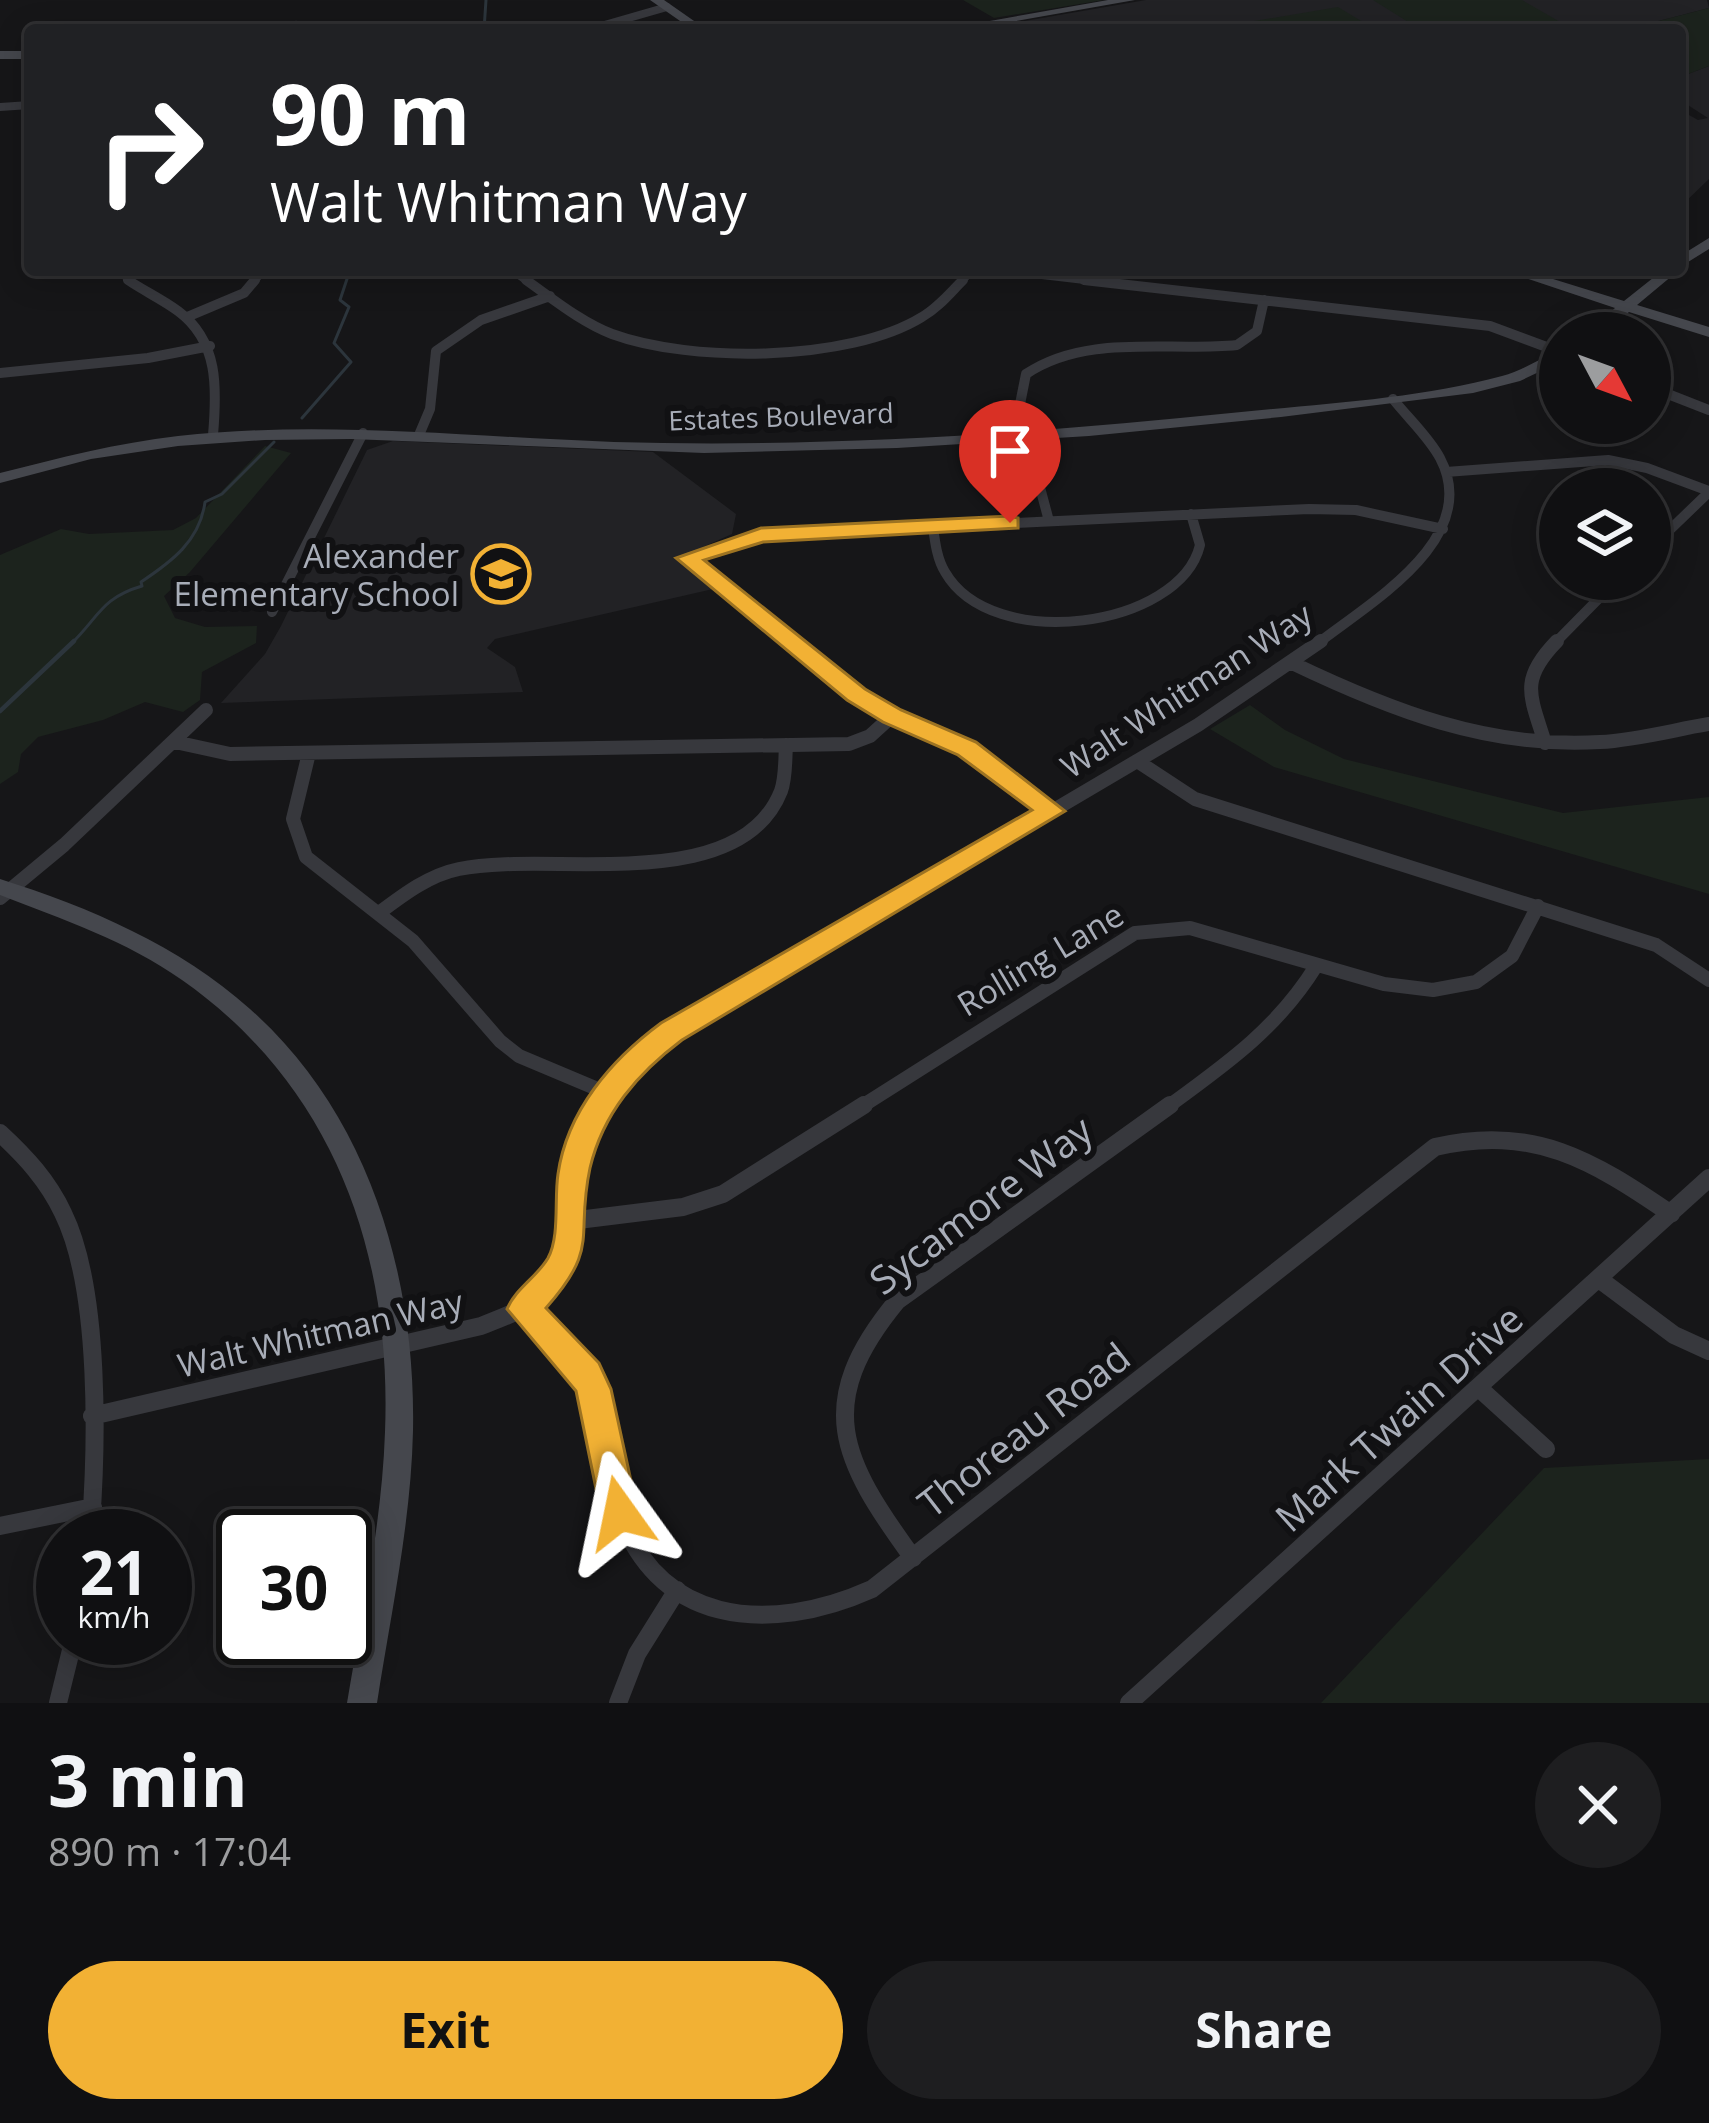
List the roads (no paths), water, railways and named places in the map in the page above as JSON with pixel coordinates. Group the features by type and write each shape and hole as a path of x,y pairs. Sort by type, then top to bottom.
{"street":[{"path":"982,24 1129,0"},
{"path":"605,24 661,4 692,24"},
{"path":"125,276 187,317 210,346 218,381 213,435"},
{"path":"187,317 244,293 258,276"},
{"path":"521,276 611,333 668,348 711,351 820,347 869,339 934,310 965,276"},
{"path":"1053,276 1490,326 1539,346"},
{"path":"1529,276 1709,332"},
{"path":"1622,312 1665,276"},
{"path":"419,435 433,411 433,355 442,342 550,296"},
{"path":"1048,521 1018,390 1027,374 1047,360 1101,348 1237,345 1257,332 1264,300"},
{"path":"0,373 148,358 210,346"},
{"name":"Estates Boulevard","path":"0,478 96,452 213,435 363,433 702,448 1207,423 1492,384 1539,363"},
{"path":"1671,396 1709,410"},
{"path":"1052,811 967,748 892,716 856,694 688,558 761,535 1332,508 1443,529 1450,499 1446,472 1432,446 1394,399"},
{"path":"272,612 363,433"},
{"path":"1446,472 1505,472 1609,460 1641,466 1709,492 1671,529"},
{"path":"933,526 943,571 962,592 1010,616 1073,623 1126,613 1187,572 1200,545 1192,514"},
{"name":"Walt Whitman Way","path":"92,1416 481,1326 524,1309 561,1267 580,1144 607,1093 647,1050 1137,761 1292,663 1390,586 1428,552 1443,529"},
{"path":"1545,743 1529,691 1533,665 1597,600"},
{"path":"1292,663 1413,718 1473,734 1545,743 1604,742 1709,724"},
{"path":"206,710 3,892 154,952 221,996 280,1051 328,1117 366,1195 391,1286 398,1345 395,1490 362,1703"},
{"path":"175,742 230,754 850,744 870,736 892,716"},
{"path":"379,913 425,881 463,868 671,861 714,850 752,829 775,803 782,789 786,745"},
{"path":"309,753 291,819 306,857 440,967 500,1041 519,1056 607,1093"},
{"path":"1137,761 1178,790 1214,806 1656,945 1709,980"},
{"name":"Rolling Lane","path":"570,1221 683,1207 723,1194 1135,933 1173,927 1211,931 1399,988 1468,983 1504,966 1518,953 1538,906"},
{"name":"Sycamore Way","path":"913,1558 860,1484 845,1427 850,1374 877,1323 898,1301 1255,1044 1292,1005 1316,966"},
{"path":"0,1133 47,1183 78,1246 87,1283 93,1508 0,1526"},
{"name":"Thoreau Road","path":"524,1309 594,1389 625,1527 640,1554 677,1590 722,1612 778,1620 843,1605 913,1558 1435,1147 1504,1136 1556,1145 1606,1168 1670,1214"},
{"name":"Mark Twain Drive","path":"1129,1703 1709,1178"},
{"path":"1599,1279 1674,1335 1709,1351"},
{"path":"1480,1389 1546,1448"},
{"path":"618,1703 638,1654 677,1590"},
{"path":"58,1703 67,1665"}],"waterway":[{"path":"484,24 486,0"},
{"path":"302,418 351,362 334,343 349,307 340,300 348,276"},
{"path":"72,643 109,603 142,586 141,582 182,549 197,528 205,502 222,494 274,442"},
{"path":"0,711 72,643"}],"place":[{"name":"Alexander Elementary School","path":"501,574"}]}
